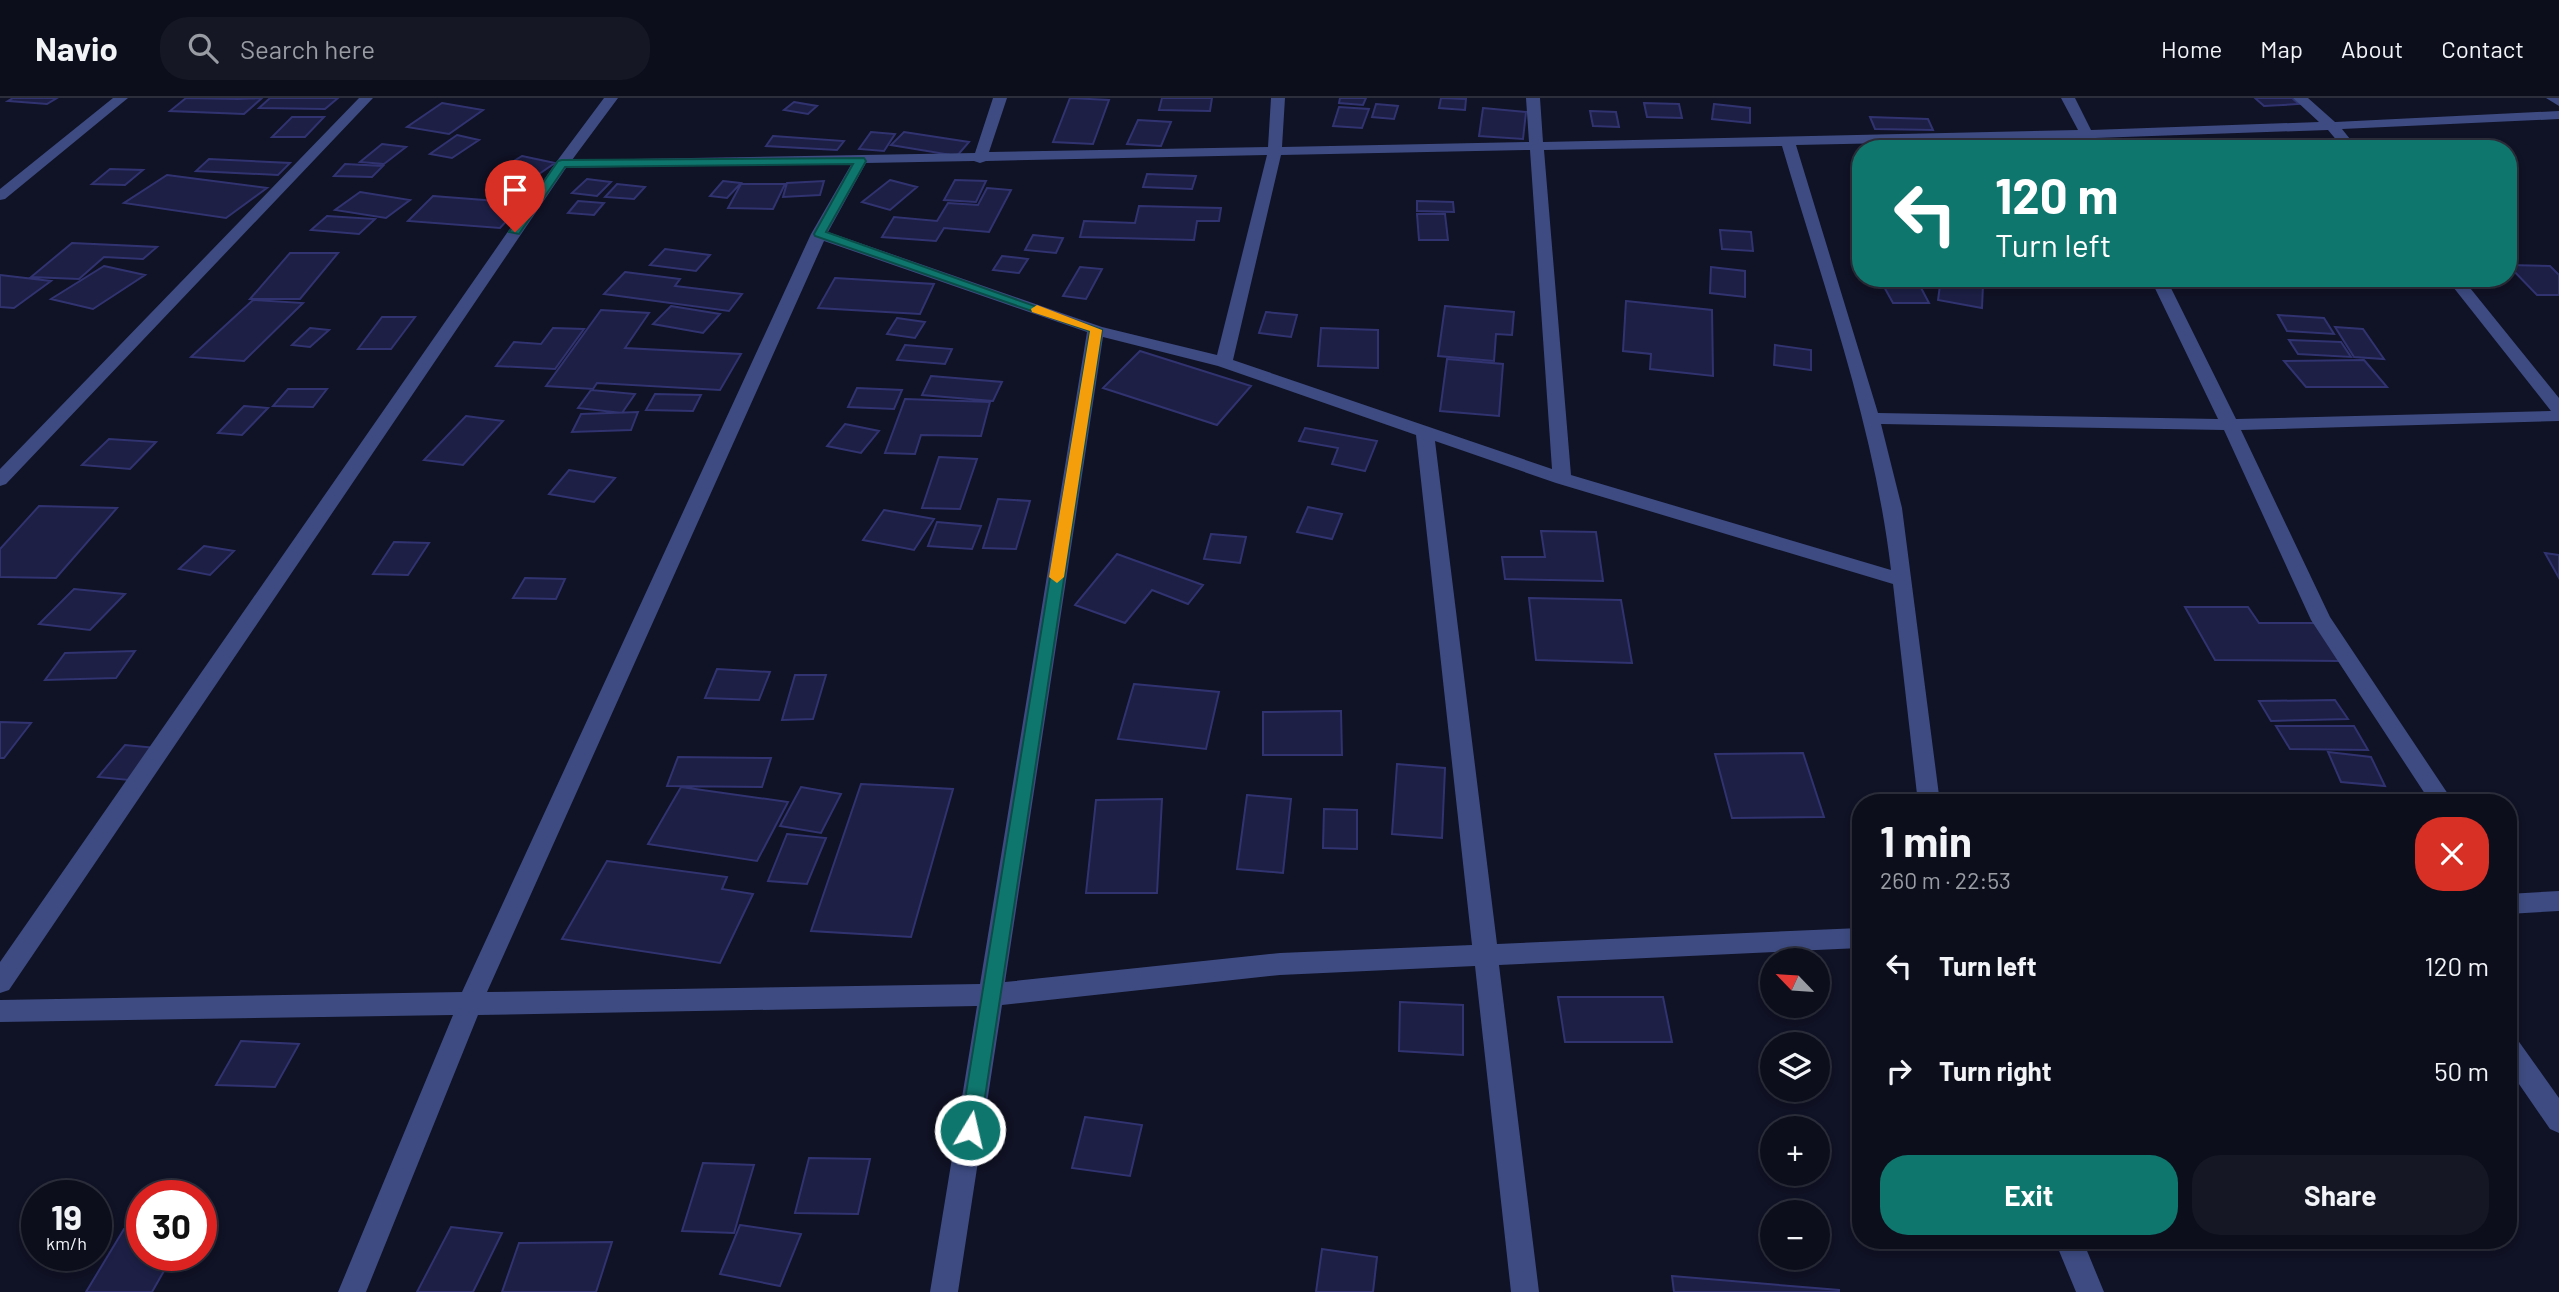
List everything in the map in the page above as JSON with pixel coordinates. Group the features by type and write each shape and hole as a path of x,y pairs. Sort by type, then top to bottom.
{"street":[{"path":"0,196 121,98"},
{"path":"0,481 366,98"},
{"path":"0,982 562,164 611,98"},
{"path":"979,159 999,98"},
{"path":"1224,362 1275,150 1278,98"},
{"path":"1533,98 1562,479"},
{"path":"2068,98 2090,140"},
{"path":"2300,98 2344,140"},
{"path":"2553,98 2559,102"},
{"path":"562,164 979,159 1275,150 1538,147 2334,128 2559,115"},
{"path":"1788,141 1871,418 1893,508 1928,794"},
{"path":"352,1292 470,1003 819,234 860,161"},
{"path":"819,234 1096,330 1224,362 1562,479 1901,580"},
{"path":"2162,287 2321,620 2437,794"},
{"path":"2461,287 2559,409"},
{"path":"944,1292 1096,330"},
{"path":"1871,418 2230,425 2559,416"},
{"path":"1425,433 1525,1292"},
{"path":"2517,901 2559,901"},
{"path":"0,1012 991,995 1280,964 1852,938"},
{"path":"2517,1060 2559,1120"},
{"path":"2072,1249 2090,1292"}],"building":[{"path":"13,98 57,98 47,104 8,101"},
{"path":"186,98 262,98 244,114 170,111"},
{"path":"270,98 338,98 325,109 259,108"},
{"path":"1070,98 1109,100 1093,144 1053,142"},
{"path":"1162,98 1212,98 1210,111 1159,110"},
{"path":"1340,98 1366,98 1363,105 1339,103"},
{"path":"1441,98 1466,99 1465,110 1439,108"},
{"path":"2255,98 2292,98 2299,104 2264,106"},
{"path":"794,102 817,106 808,114 784,110"},
{"path":"442,103 483,110 449,134 407,127"},
{"path":"1644,103 1679,104 1682,118 1647,117"},
{"path":"1376,104 1398,106 1394,119 1372,117"},
{"path":"1714,104 1750,108 1750,123 1712,119"},
{"path":"1339,107 1369,109 1362,128 1333,126"},
{"path":"1483,108 1526,112 1523,139 1479,136"},
{"path":"1590,111 1616,112 1619,127 1593,126"},
{"path":"292,117 324,117 305,137 272,137"},
{"path":"1870,117 1928,119 1933,130 1875,129"},
{"path":"1138,120 1171,122 1161,146 1127,144"},
{"path":"871,132 895,134 884,151 859,149"},
{"path":"904,132 969,142 957,156 891,145"},
{"path":"457,135 479,140 452,158 430,154"},
{"path":"773,136 844,141 837,150 766,146"},
{"path":"382,144 406,147 384,164 360,162"},
{"path":"522,156 555,163 539,174 506,166"},
{"path":"209,159 290,163 278,175 196,171"},
{"path":"345,164 383,166 372,177 334,176"},
{"path":"110,169 143,170 125,185 92,184"},
{"path":"1147,174 1196,176 1192,189 1143,187"},
{"path":"167,175 267,188 226,218 124,203"},
{"path":"587,179 611,182 597,196 572,193"},
{"path":"890,180 917,187 890,210 862,202"},
{"path":"955,180 986,181 976,202 944,200"},
{"path":"723,181 741,183 727,198 710,196"},
{"path":"824,181 820,195 783,197 787,183"},
{"path":"617,184 645,187 634,199 605,197"},
{"path":"741,184 785,184 773,209 728,208"},
{"path":"987,188 1011,190 989,232 944,228 936,241 882,237 894,217 937,221 948,203 978,205"},
{"path":"360,192 410,200 386,218 335,210"},
{"path":"433,196 523,203 500,228 408,221"},
{"path":"578,201 604,203 594,215 568,213"},
{"path":"1417,201 1453,202 1454,212 1417,211"},
{"path":"1139,206 1221,208 1219,221 1197,221 1194,240 1080,237 1084,221 1135,223"},
{"path":"1417,214 1445,214 1448,240 1419,240"},
{"path":"327,216 375,219 359,234 311,230"},
{"path":"1720,230 1751,232 1753,251 1722,249"},
{"path":"1033,235 1063,238 1056,253 1025,250"},
{"path":"72,243 157,247 143,259 104,257 79,279 31,277"},
{"path":"665,249 710,255 696,271 650,265"},
{"path":"290,253 338,253 300,299 250,299"},
{"path":"1002,256 1028,259 1019,273 993,270"},
{"path":"2517,265 2550,266 2559,275 2559,295 2537,295 2517,274"},
{"path":"104,266 145,275 93,309 51,299"},
{"path":"1080,267 1102,269 1086,299 1063,296"},
{"path":"1711,267 1745,271 1745,297 1710,293"},
{"path":"625,272 680,279 675,286 742,294 729,311 604,294"},
{"path":"0,275 51,281 14,308 0,307"},
{"path":"835,278 934,284 920,314 818,308"},
{"path":"1884,287 1921,287 1929,303 1893,303"},
{"path":"1940,287 1983,287 1982,308 1938,300"},
{"path":"253,300 303,303 244,361 191,357"},
{"path":"1626,301 1712,310 1713,376 1650,369 1651,354 1623,351"},
{"path":"671,306 720,314 703,333 653,324"},
{"path":"1445,306 1514,312 1512,335 1496,334 1494,361 1438,356"},
{"path":"601,310 649,313 625,348 741,354 720,390 597,383 593,389 546,386"},
{"path":"1266,312 1297,315 1291,337 1259,333"},
{"path":"2278,315 2324,318 2334,334 2287,331"},
{"path":"382,317 415,317 391,349 358,349"},
{"path":"897,318 925,322 915,338 887,334"},
{"path":"2335,327 2363,329 2384,359 2354,357"},
{"path":"310,328 329,330 310,347 292,345"},
{"path":"553,328 584,329 555,369 496,366 514,342 541,344"},
{"path":"1321,328 1378,330 1378,368 1318,366"},
{"path":"2289,340 2341,342 2351,357 2298,354"},
{"path":"905,345 952,349 945,364 897,360"},
{"path":"1775,345 1811,350 1811,370 1774,365"},
{"path":"1140,351 1251,386 1217,425 1103,388"},
{"path":"1447,359 1503,364 1499,416 1440,411"},
{"path":"2364,360 2387,387 2306,387 2284,361"},
{"path":"931,376 1002,382 993,401 922,395"},
{"path":"857,388 902,390 894,409 848,407"},
{"path":"288,389 327,389 313,407 273,406"},
{"path":"591,390 635,394 622,413 578,408"},
{"path":"655,394 701,395 693,411 646,410"},
{"path":"905,399 990,402 981,436 921,435 915,454 885,453"},
{"path":"244,406 268,408 242,435 218,433"},
{"path":"638,412 631,430 572,432 581,414"},
{"path":"466,416 503,421 463,465 424,460"},
{"path":"845,424 879,431 861,453 827,446"},
{"path":"1305,428 1377,441 1365,471 1332,464 1338,448 1299,441"},
{"path":"109,439 156,442 130,469 82,465"},
{"path":"939,457 977,459 960,509 922,508"},
{"path":"569,470 615,478 594,502 549,494"},
{"path":"998,499 1030,501 1016,549 983,548"},
{"path":"39,506 117,508 56,578 0,577 0,549"},
{"path":"1308,507 1342,514 1332,539 1297,532"},
{"path":"884,510 934,519 914,550 863,540"},
{"path":"937,522 981,526 972,549 928,546"},
{"path":"1541,531 1596,532 1603,581 1505,579 1502,557 1545,557"},
{"path":"1211,534 1246,537 1240,563 1204,559"},
{"path":"394,542 429,543 408,575 373,574"},
{"path":"204,546 234,551 210,575 179,569"},
{"path":"2545,553 2559,555 2559,578"},
{"path":"1117,554 1203,585 1188,604 1152,590 1125,623 1075,605"},
{"path":"525,578 565,579 556,599 513,598"},
{"path":"74,589 125,594 90,630 39,624"},
{"path":"1529,598 1621,600 1632,663 1536,660"},
{"path":"2185,607 2248,607 2259,623 2315,623 2340,661 2215,660"},
{"path":"135,651 116,678 45,680 65,653"},
{"path":"717,669 770,672 759,700 705,698"},
{"path":"795,675 826,675 813,719 782,720"},
{"path":"1134,684 1219,692 1206,749 1118,739"},
{"path":"2335,700 2348,719 2271,721 2259,701"},
{"path":"1341,711 1342,755 1263,755 1263,712"},
{"path":"0,722 31,723 4,758 0,758"},
{"path":"2276,726 2354,726 2368,750 2290,749"},
{"path":"125,745 157,748 129,780 98,777"},
{"path":"2328,752 2371,757 2385,786 2341,782"},
{"path":"1803,753 1824,817 1732,818 1715,754"},
{"path":"678,757 771,758 762,787 667,786"},
{"path":"1397,764 1445,768 1442,838 1392,834"},
{"path":"861,784 953,789 911,937 811,931"},
{"path":"681,787 788,802 757,861 648,844"},
{"path":"801,787 841,794 821,833 780,826"},
{"path":"1247,795 1291,799 1283,873 1237,869"},
{"path":"1162,799 1157,893 1086,893 1096,800"},
{"path":"1324,809 1357,810 1357,849 1323,848"},
{"path":"787,834 826,838 807,884 768,881"},
{"path":"607,861 727,877 722,889 753,894 720,963 562,939"},
{"path":"1558,997 1663,997 1672,1042 1565,1042"},
{"path":"1400,1002 1463,1005 1463,1055 1399,1051"},
{"path":"241,1041 299,1044 275,1087 216,1085"},
{"path":"1085,1117 1142,1125 1130,1176 1072,1168"},
{"path":"809,1158 870,1159 858,1214 795,1213"},
{"path":"703,1163 754,1165 734,1233 682,1231"},
{"path":"740,1225 801,1234 780,1286 720,1274"},
{"path":"451,1227 502,1233 473,1292 417,1292"},
{"path":"126,1229 126,1271 164,1271 152,1292 86,1292 99,1271 112,1271 112,1249"},
{"path":"612,1242 596,1292 502,1292 519,1243"},
{"path":"1322,1249 1377,1257 1373,1292 1316,1292"},
{"path":"1672,1276 1839,1290 1839,1292 1674,1292"}],"slow traffic":[{"path":"1037,309 1096,330 1057,577"}],"route":[{"path":"515,232 562,164 860,161 819,234 1096,330 970,1130"}]}
